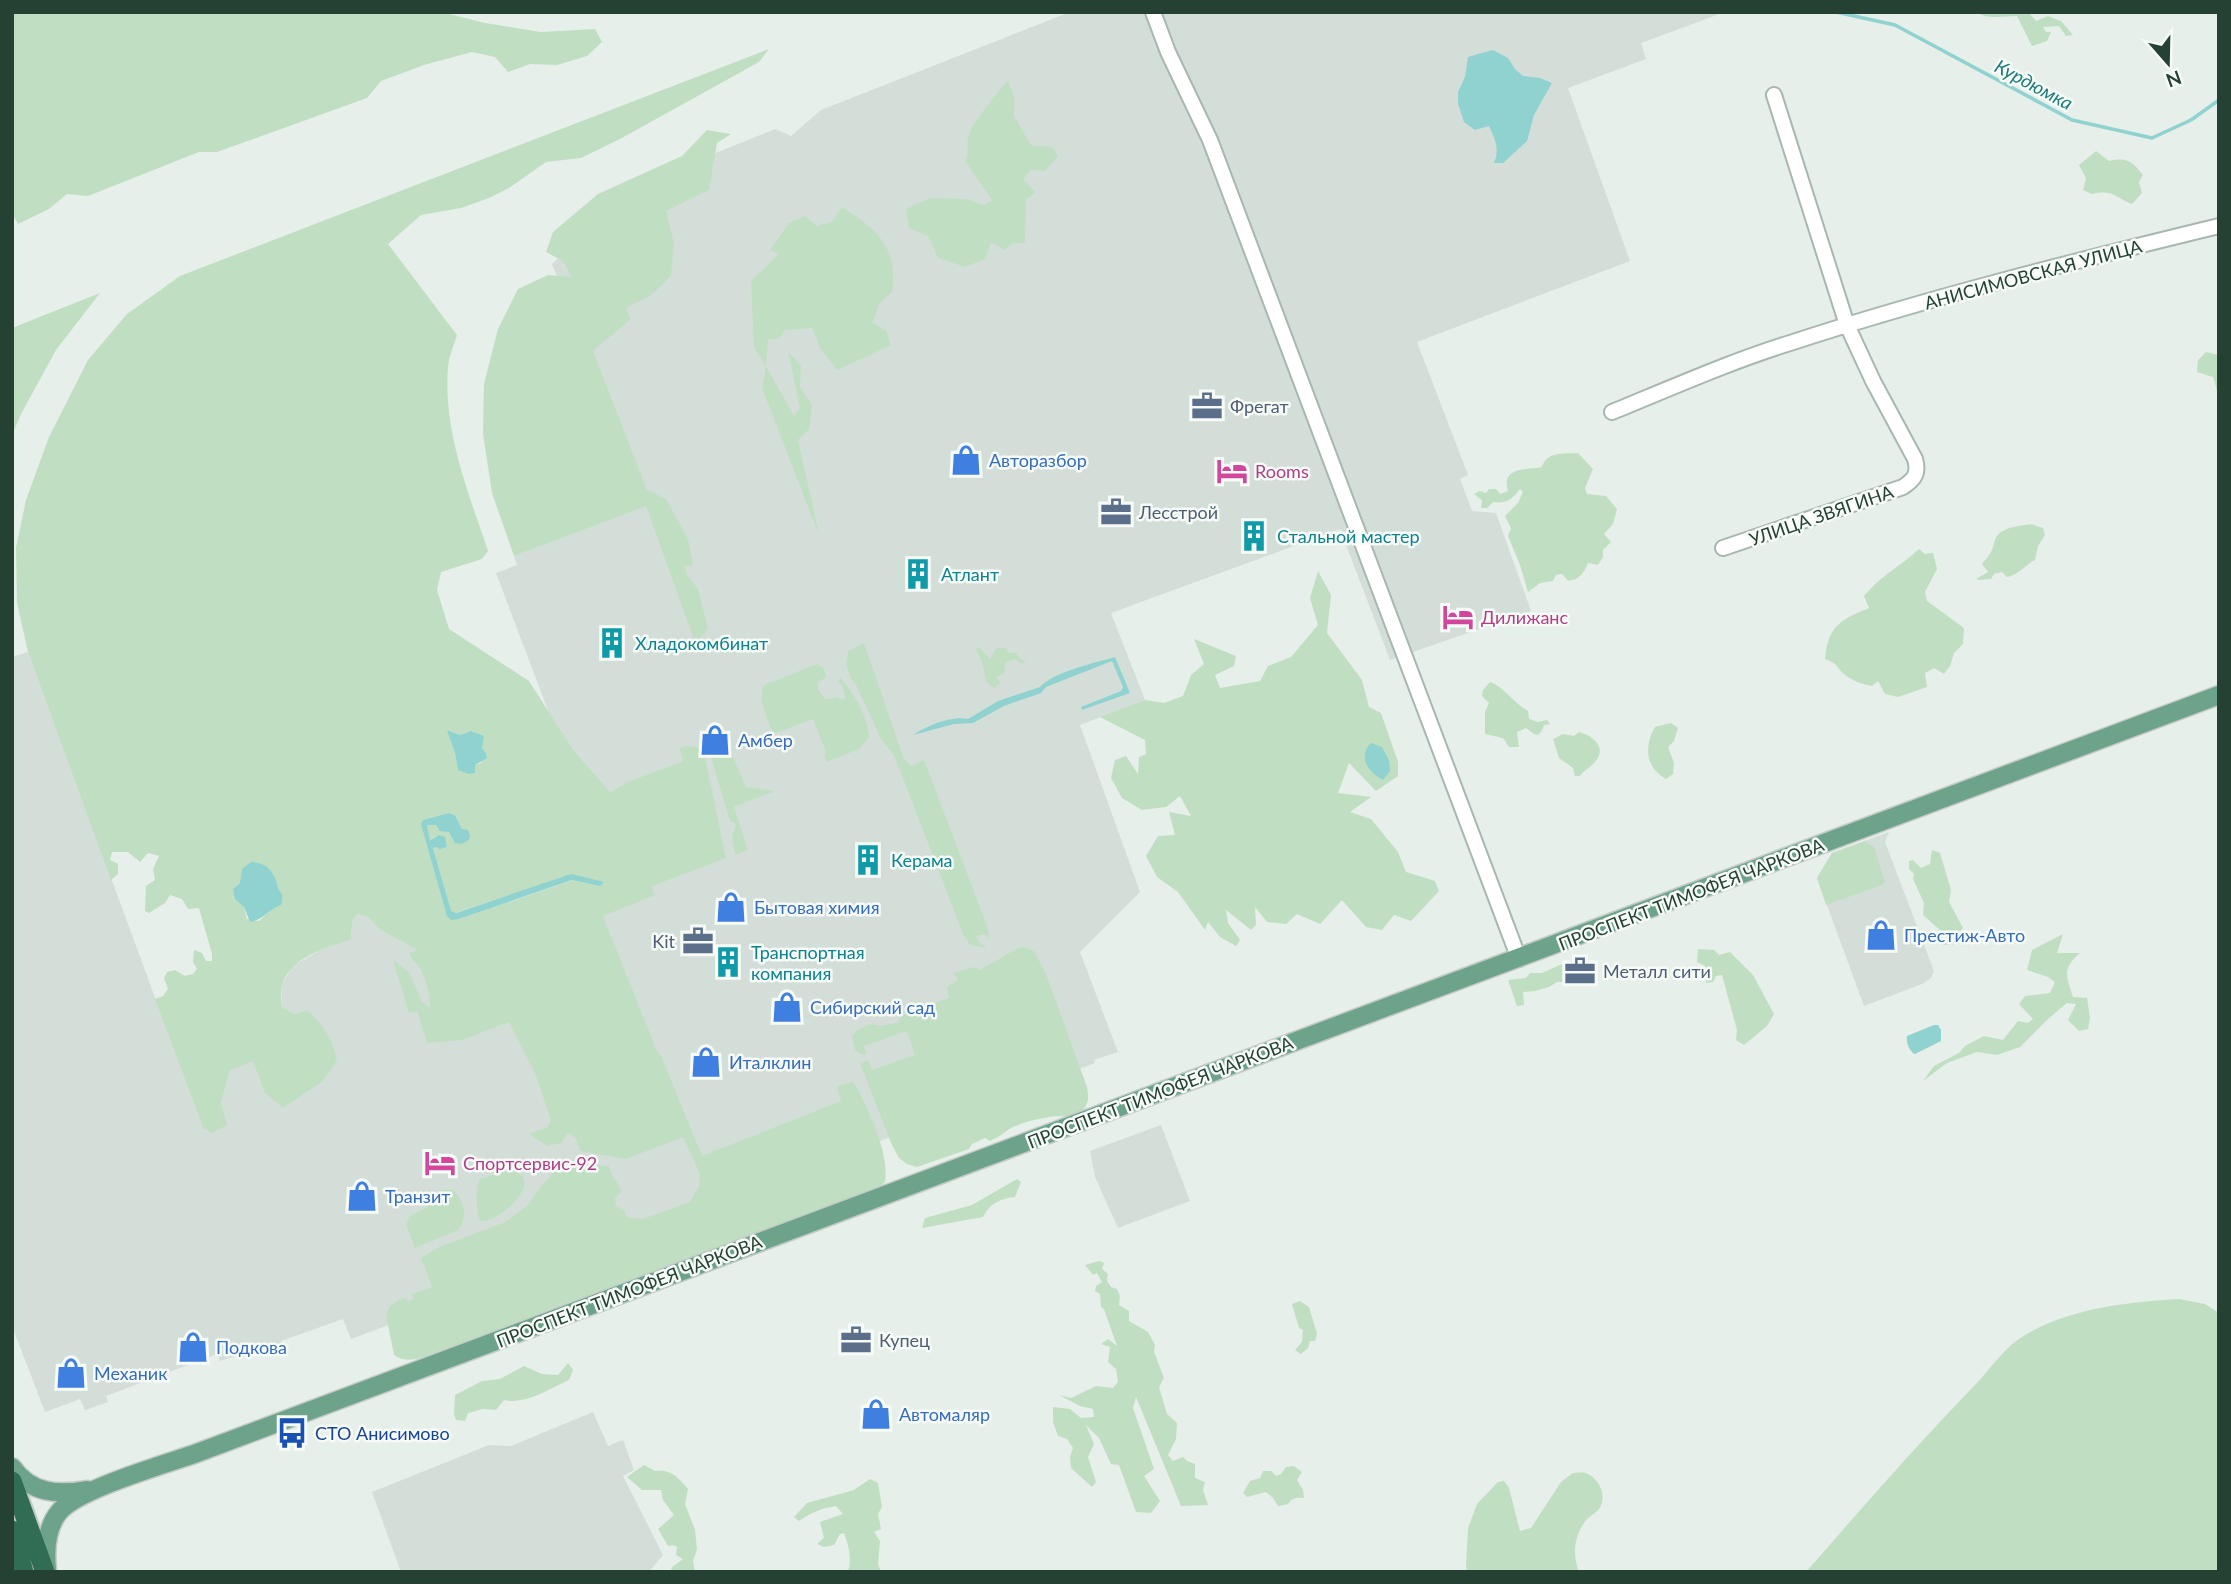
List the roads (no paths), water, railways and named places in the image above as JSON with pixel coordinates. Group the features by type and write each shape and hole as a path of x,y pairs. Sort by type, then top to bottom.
{"highway":[{"path":"12,1481 46,1572"},
{"path":"12,1530 24,1572"}],"main road":[{"name":"ПРОСПЕКТ ТИМОФЕЯ ЧАРКОВА","path":"46,1572 46,1544 55,1519 66,1506 101,1487 206,1450 2219,695"},
{"name":"ПРОСПЕКТ ТИМОФЕЯ ЧАРКОВА","path":"12,1467 25,1482 55,1493 101,1487"}],"street":[{"path":"1153,12 1168,52 1210,140 1519,959"},
{"path":"1774,95 1847,325"},
{"name":"АНИСИМОВСКАЯ УЛИЦА","path":"1612,412 1752,356 1847,325 1999,281 2219,226"},
{"name":"УЛИЦА ЗВЯГИНА","path":"1723,548 1903,487 1916,475 1915,459 1873,381 1847,325"}],"water":[{"path":"1493,50 1508,58 1523,76 1552,83 1534,115 1527,141 1503,163 1494,163 1497,149 1489,126 1475,130 1464,122 1458,104 1458,92 1465,77 1468,57"},
{"path":"1115,657 1130,693 1082,710 1081,707 1121,691 1123,687 1112,661 1046,687 1041,693 1004,706 973,723 954,724 913,735 939,722 968,719 998,701 1040,687 1064,672"},
{"path":"447,730 460,735 471,731 484,736 482,748 487,758 475,765 475,773 458,770"},
{"path":"1371,743 1382,747 1389,760 1390,771 1383,780 1366,764 1365,754"},
{"path":"448,813 455,815 462,829 468,830 469,840 461,844 455,843 449,832 440,831 436,825 427,825 430,841 439,835 445,837 447,847 433,848 451,911 456,913 571,874 604,882 600,886 572,880 451,920 447,916 421,824 423,820"},
{"path":"251,862 262,864 270,870 282,898 281,905 250,922 244,907 235,899 233,889 240,883 242,869"},
{"path":"1938,1025 1941,1030 1941,1041 1913,1053 1908,1046 1907,1036"}],"waterway":[{"name":"Курдюмка","path":"1836,12 1895,25 2072,120 2152,138 2191,120 2219,100"}],"place":[{"name":"Фрегат","path":"1207,406"},
{"name":"Авторазбор","path":"966,460"},
{"name":"Rooms","path":"1232,471"},
{"name":"Лесстрой","path":"1116,512"},
{"name":"Стальной мастер","path":"1254,536"},
{"name":"Атлант","path":"918,574"},
{"name":"Дилижанс","path":"1458,617"},
{"name":"Хладокомбинат","path":"612,643"},
{"name":"Амбер","path":"715,740"},
{"name":"Керама","path":"868,860"},
{"name":"Бытовая химия","path":"731,907"},
{"name":"Престиж-Авто","path":"1881,935"},
{"name":"Kit","path":"698,941"},
{"name":"Транспортная компания","path":"728,962"},
{"name":"Металл сити","path":"1580,971"},
{"name":"Сибирский сад","path":"787,1007"},
{"name":"Италклин","path":"706,1062"},
{"name":"Спортсервис-92","path":"440,1163"},
{"name":"Транзит","path":"362,1196"},
{"name":"Купец","path":"856,1340"},
{"name":"Подкова","path":"193,1347"},
{"name":"Механик","path":"71,1373"},
{"name":"Автомаляр","path":"876,1414"},
{"name":"СТО Анисимово","path":"292,1433"}]}
